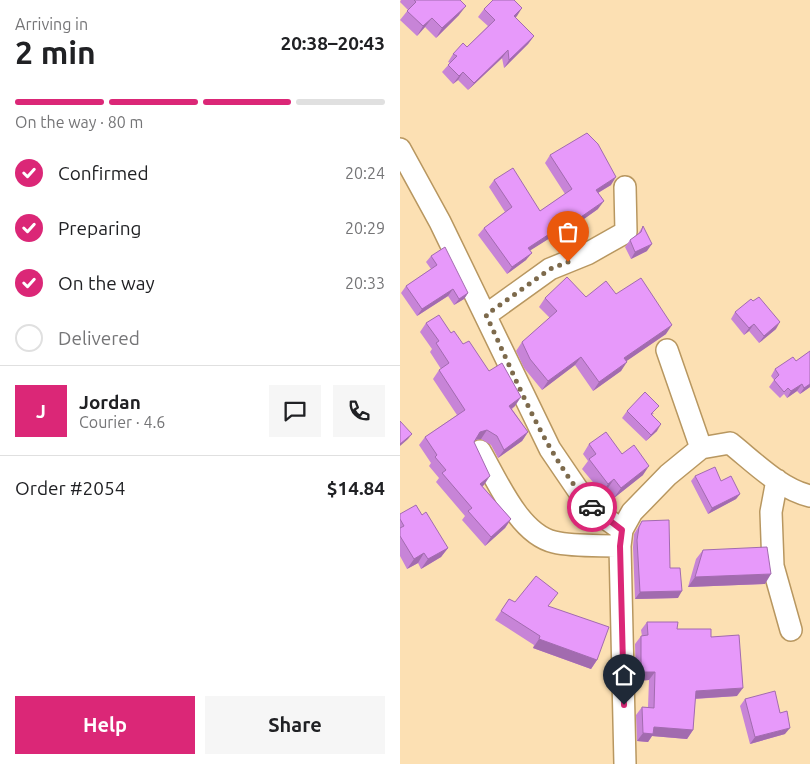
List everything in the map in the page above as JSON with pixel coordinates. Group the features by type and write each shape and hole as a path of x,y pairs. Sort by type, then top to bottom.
{"street":[{"path":"400,149 440,222 550,449 582,496 621,538"},
{"path":"486,315 550,269 587,254 626,232 625,187"},
{"path":"667,350 701,448"},
{"path":"625,764 621,538 632,512 668,475 701,448 730,443 777,480 797,493 810,496"},
{"path":"480,452 520,520 540,535 553,542 621,538"},
{"path":"777,480 770,512 773,566 791,630"}],"building":[{"path":"414,0 460,0 466,6 442,28 432,18 423,26 407,11 416,2"},
{"path":"493,0 514,0 522,8 514,16 534,36 509,60 508,50 474,83 463,72 459,76 448,65 457,56 453,54 463,43 467,47 495,20 484,9"},
{"path":"587,133 598,144 616,177 596,190 604,201 565,228 563,225 528,248 532,253 512,267 484,228 512,207 494,180 513,168 540,211 572,189 550,155"},
{"path":"643,226 652,244 635,252 630,240 641,232"},
{"path":"445,247 468,293 459,299 453,289 422,309 406,286 437,265 431,256"},
{"path":"567,277 586,297 606,281 616,294 641,278 672,325 624,358 627,362 599,382 581,357 548,381 530,359 522,342 557,311 545,298"},
{"path":"759,297 780,322 764,336 754,324 749,328 735,312 751,299 753,301"},
{"path":"439,315 451,333 454,331 463,344 469,341 489,371 502,363 521,397 509,406 528,432 504,450 497,436 487,430 480,432 474,442 490,476 480,484 511,519 491,537 468,511 472,508 442,473 446,470 435,457 437,455 425,437 465,410 439,370 449,363 436,343 439,341 426,323"},
{"path":"810,351 810,384 804,388 802,384 791,391 788,388 784,392 774,380 779,375 775,369 793,357 796,361"},
{"path":"645,392 659,406 651,414 661,424 651,435 627,411"},
{"path":"400,421 412,434 400,444"},
{"path":"606,432 622,454 634,445 649,466 621,488 614,479 608,484 589,459 596,454 589,444"},
{"path":"715,467 721,481 731,476 740,494 712,508 695,476"},
{"path":"416,505 422,515 426,512 448,548 428,559 424,553 414,559 400,536 400,528 404,526 400,519 400,514"},
{"path":"669,520 670,568 680,568 682,591 640,592 637,540 639,527 642,521"},
{"path":"767,547 771,574 695,577 703,550"},
{"path":"536,576 558,593 548,606 609,627 597,660 539,639 540,636 501,611 509,599 515,602"},
{"path":"647,622 678,622 677,629 711,629 711,637 739,635 743,688 696,691 693,730 654,727 653,734 643,733 642,707 654,708 655,672 641,672 641,636 648,635"},
{"path":"775,691 780,713 787,711 790,728 755,737 745,699"}],"way so far":[{"path":"568,262 550,269 486,315 550,449 582,496 592,507"}],"route":[{"path":"592,507 622,530 620,546 624,705"}]}
